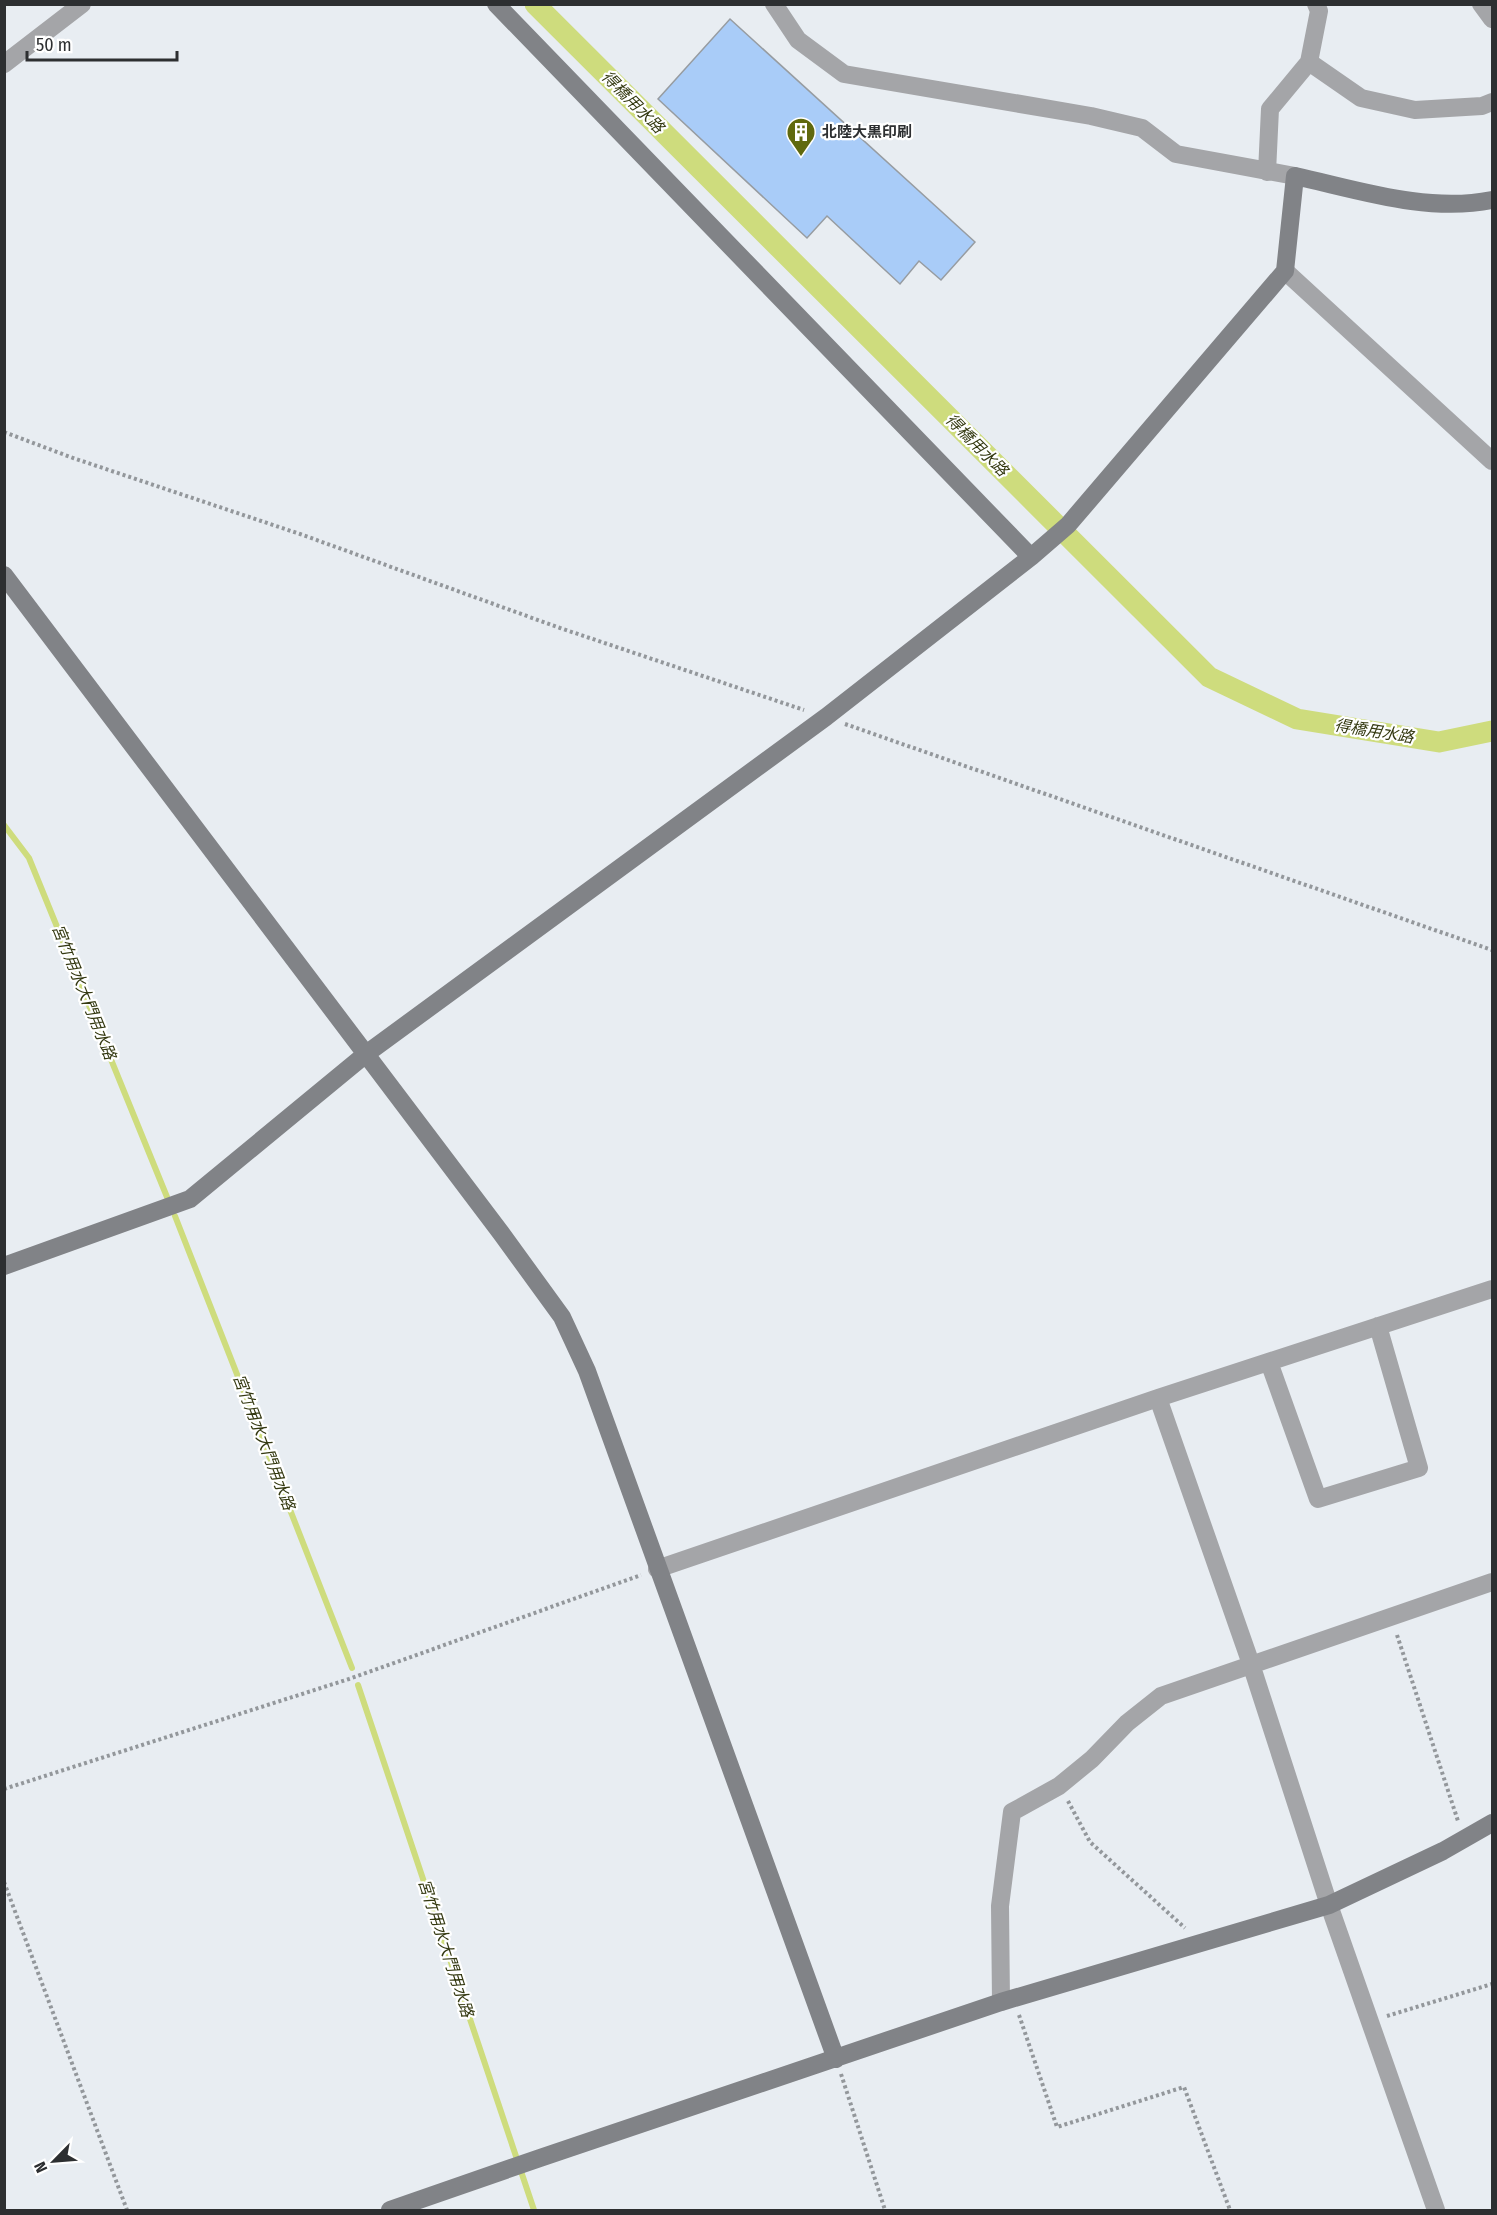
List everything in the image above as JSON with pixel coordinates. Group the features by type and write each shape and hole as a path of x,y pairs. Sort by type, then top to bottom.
{"street":[{"path":"4,64 82,4"},
{"path":"496,4 1031,557"},
{"path":"774,4 798,40 844,74 1091,116 1142,128 1176,154 1295,176 1418,203 1477,203 1492,200"},
{"path":"1267,172 1270,109 1309,62 1318,11 1316,4"},
{"path":"1481,4 1492,19"},
{"path":"1309,62 1362,98 1415,110 1482,106 1492,102"},
{"path":"4,1266 190,1199 366,1054 826,717 1031,557 1068,525 1285,271 1295,176"},
{"path":"1285,271 1492,461"},
{"path":"4,575 562,1317 587,1371 836,2059"},
{"path":"657,1569 1158,1398 1492,1289"},
{"path":"1269,1362 1318,1499 1419,1468 1378,1326"},
{"path":"1158,1398 1251,1664 1329,1905 1436,2211"},
{"path":"1007,2000 1000,1906 1012,1812 1059,1786 1092,1759 1127,1723 1161,1696 1492,1582"},
{"path":"390,2211 1007,2000 1329,1905 1464,1839 1492,1822"}],"path":[{"path":"4,432 73,458 300,534 560,628 826,717 1492,950"},
{"path":"4,1789 349,1679 657,1569"},
{"path":"1391,1617 1464,1839"},
{"path":"1059,1786 1090,1842 1202,1942"},
{"path":"4,1882 127,2211"},
{"path":"1371,2021 1492,1984"},
{"path":"1007,2000 1057,2127 1184,2087 1230,2211"},
{"path":"836,2059 885,2211"}],"building":[{"name":"北陸大黒印刷","path":"730,19 975,242 941,280 919,261 900,284 827,216 807,238 658,99"}],"waterway":[{"name":"得橋用水路","path":"535,4 1209,677 1297,719 1439,742 1492,731"},
{"name":"宮竹用水大門用水路","path":"4,825 29,858 167,1197"},
{"name":"宮竹用水大門用水路","path":"175,1216 352,1668"},
{"name":"宮竹用水大門用水路","path":"358,1685 534,2210"}],"place":[{"name":"北陸大黒印刷","path":"801,158"}]}
